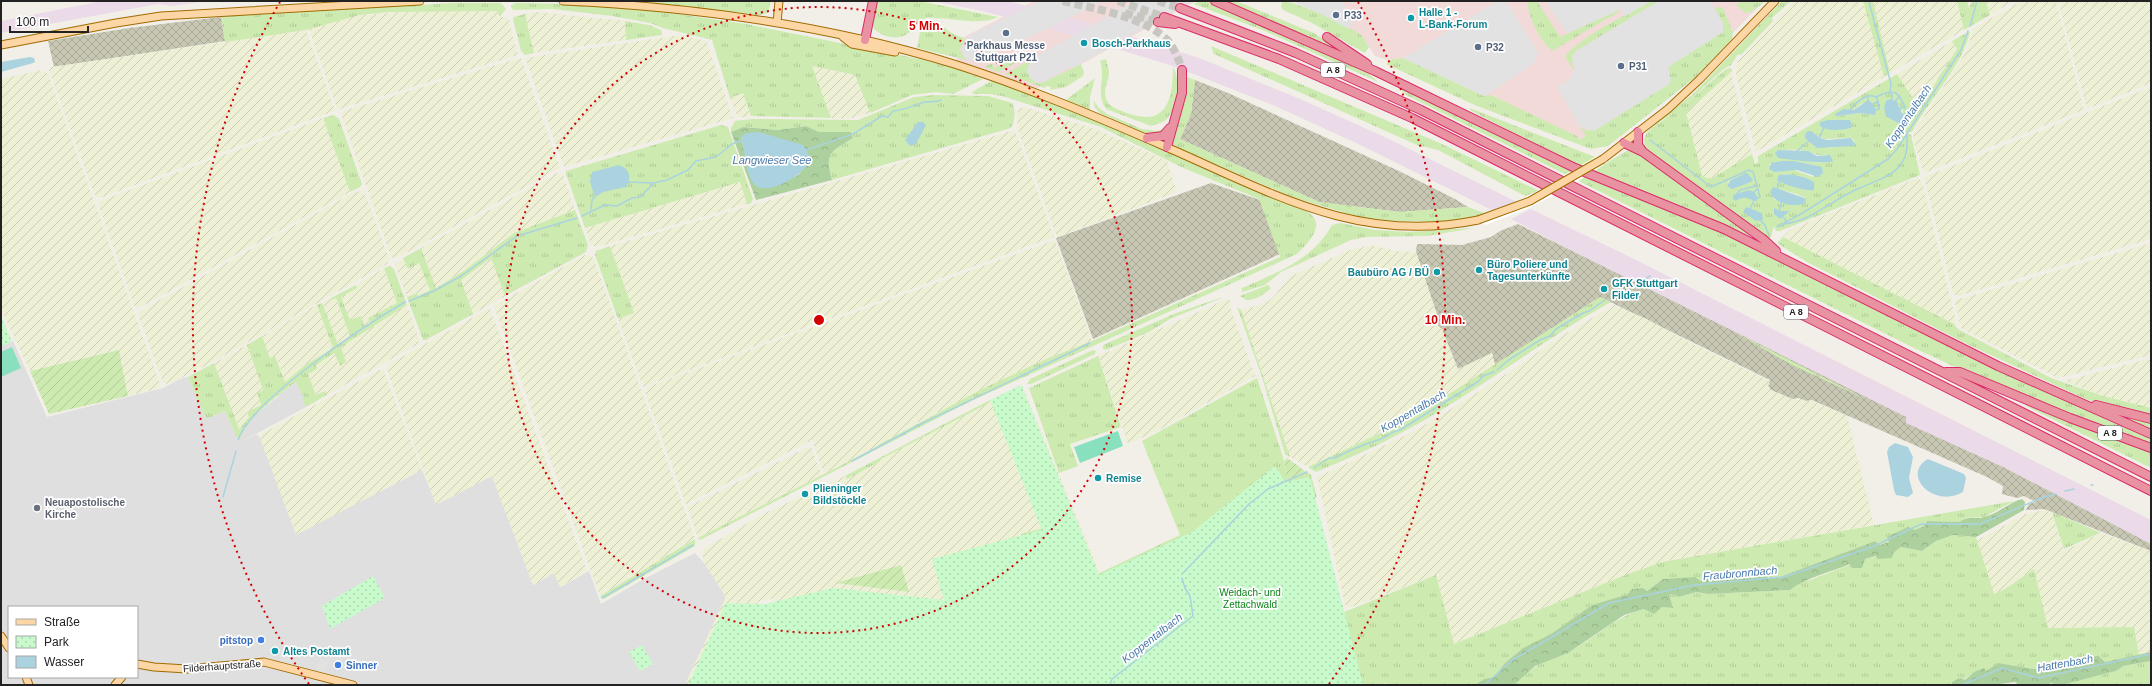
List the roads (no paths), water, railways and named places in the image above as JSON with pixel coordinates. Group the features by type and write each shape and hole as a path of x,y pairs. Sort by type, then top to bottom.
{"highway":[{"path":"865,40 873,1"},
{"path":"1215,1 1375,71"},
{"name":"A 8","path":"1180,8 1296,53 1414,106 2151,477"},
{"name":"A 8","path":"1161,19 1190,25 1286,61 1412,118 2151,491"},
{"path":"1327,38 1351,52 1375,71"},
{"path":"1167,147 1182,93 1182,70"},
{"name":"A 8","path":"1375,71 1570,165 1706,221 1784,258 1991,362 2151,434"},
{"path":"1147,138 1163,136 1172,126"},
{"path":"1638,132 1638,145 1643,152"},
{"path":"1624,143 1643,152 1763,239 1784,258"},
{"name":"A 8","path":"1943,372 1960,372 2070,418 2151,448"},
{"path":"2078,402 2151,419"}],"main road":[{"path":"1,45 161,16 420,1"},
{"path":"563,1 633,4 776,23 865,40 1002,80 1147,138 1263,190 1344,218 1369,224 1405,227 1446,226 1478,220 1530,201 1603,159 1668,109 1700,79 1775,1"},
{"path":"776,23 779,1"},
{"path":"839,34 852,44 916,54"},
{"path":"1,636 6,648"},
{"name":"Filderhauptstraße","path":"139,666 187,669 264,662 353,685"}],"water":[{"path":"30,57 34,58 35,62 1,72 1,62"},
{"path":"1891,99 1892,101 1896,100 1905,119 1900,124 1887,117 1885,113 1884,106 1887,100"},
{"path":"1868,100 1874,106 1875,115 1860,113 1836,116 1835,114 1844,109 1854,110"},
{"path":"1828,120 1850,120 1852,125 1851,128 1835,130 1820,126 1820,122"},
{"path":"918,122 923,122 926,125 916,144 910,146 905,140"},
{"path":"1811,131 1820,138 1827,140 1851,138 1855,144 1854,146 1817,148 1805,138 1806,132"},
{"name":"Langwieser See","path":"759,132 803,145 809,156 808,163 796,176 778,186 761,188 755,185 750,176 741,137 746,133"},
{"path":"1778,150 1808,151 1817,156 1830,155 1833,161 1816,162 1778,158 1775,153"},
{"path":"1794,161 1822,167 1823,173 1818,177 1797,170 1774,172 1769,169 1771,163"},
{"path":"619,165 626,169 629,174 629,180 626,187 603,192 597,196 594,195 590,181 592,172"},
{"path":"1747,173 1753,180 1751,182 1732,189 1727,186 1731,180"},
{"path":"1779,175 1793,175 1806,178 1814,182 1814,190 1801,189 1784,184 1777,180"},
{"path":"1773,187 1806,199 1805,203 1791,205 1780,202 1772,196 1770,192"},
{"path":"1749,190 1754,192 1758,198 1757,201 1744,198 1736,201 1733,199 1733,195"},
{"path":"1746,207 1762,213 1763,220 1756,221 1743,212"},
{"path":"1774,208 1780,211 1790,211 1780,219 1774,214"},
{"path":"1895,443 1908,447 1913,457 1909,478 1913,493 1908,497 1896,495 1894,490 1887,452 1889,447"},
{"path":"1928,459 1964,474 1966,478 1963,492 1952,496 1942,496 1932,493 1924,488 1919,481 1918,473 1920,466"}],"waterway":[{"name":"Koppentalbach","path":"1970,26 1977,1"},
{"path":"1869,2 1891,84 1890,93 1892,95 1892,101"},
{"name":"Koppentalbach","path":"1777,227 1801,214 1888,159 1897,149 1961,50 1968,31"},
{"path":"1850,110 1858,101 1865,97 1876,97 1892,92 1896,93 1902,100 1907,112 1904,114"},
{"path":"1896,100 1900,96"},
{"path":"1873,104 1878,101 1876,97"},
{"path":"806,150 853,134 882,116 888,117 893,111 905,109 925,102 935,102 941,100"},
{"path":"1875,110 1879,109 1878,101"},
{"path":"1900,109 1905,106"},
{"path":"1819,139 1824,127"},
{"path":"1784,224 1794,222 1814,214 1852,191 1883,178 1893,172 1901,164 1905,157 1907,149 1907,134"},
{"path":"582,216 605,205 617,206 632,198 640,197 654,183 667,180 688,170 696,161 716,157 732,144 743,140"},
{"path":"1650,140 1711,187 1749,170 1753,172 1760,197 1757,198"},
{"path":"1797,151 1809,141"},
{"path":"628,182 654,183"},
{"path":"1777,189 1779,182"},
{"path":"1737,194 1740,190 1756,186"},
{"path":"1754,192 1757,189"},
{"path":"591,210 592,200 597,194"},
{"path":"1750,209 1754,200"},
{"path":"1779,211 1782,200"},
{"name":"Koppentalbach","path":"1782,216 1786,220 1785,223"},
{"path":"409,301 434,291 461,276 517,236 577,218"},
{"path":"1760,220 1765,225 1768,233"},
{"name":"Koppentalbach","path":"1645,279 1650,276"},
{"name":"Koppentalbach","path":"1619,293 1624,290"},
{"name":"Koppentalbach","path":"1497,370 1510,359 1540,340 1550,336 1556,329 1589,311 1605,300"},
{"path":"238,440 247,423 264,405 312,364 365,327 405,302"},
{"path":"852,461 923,423 1090,343"},
{"name":"Koppentalbach","path":"1314,468 1329,458 1335,458 1363,445 1381,439 1392,432 1400,430 1479,381 1483,376 1494,372"},
{"path":"223,497 236,451"},
{"name":"Koppentalbach","path":"1183,573 1249,504 1268,489 1307,472"},
{"name":"Fraubronnbach","path":"2065,491 2074,489"},
{"name":"Fraubronnbach","path":"1485,685 1511,661 1609,603 1694,585 1784,577 1872,547 1921,524 1980,524 2044,497 2056,494"},
{"path":"602,598 693,545"},
{"name":"Koppentalbach","path":"1110,685 1112,679 1193,616 1190,596 1185,588 1182,578"},
{"name":"Hattenbach","path":"1962,685 2002,668 2038,678 2151,654"}],"tunnel":[{"path":"1063,1 1120,15 1148,26 1169,42 1177,55 1182,70"},
{"path":"1118,1 1164,17"},
{"path":"1158,1 1180,8"},
{"path":"1125,13 1158,22"}],"place":[{"name":"P33","path":"1336,15"},
{"name":"Halle 1 - L-Bank-Forum","path":"1411,18"},
{"name":"Parkhaus Messe Stuttgart P21","path":"1006,33"},
{"name":"Bosch-Parkhaus","path":"1084,43"},
{"name":"P32","path":"1478,47"},
{"name":"P31","path":"1621,66"},
{"name":"Büro Poliere und Tagesunterkünfte","path":"1479,270"},
{"name":"Baubüro AG / BÜ","path":"1437,272"},
{"name":"GFK Stuttgart Filder","path":"1604,289"},
{"name":"Remise","path":"1098,478"},
{"name":"Plieninger Bildstöckle","path":"805,494"},
{"name":"Neuapostolische Kirche","path":"37,508"},
{"name":"pitstop","path":"261,640"},
{"name":"Altes Postamt","path":"275,651"},
{"name":"Sinner","path":"338,665"}],"park label":[{"name":"Weidach- und Zettachwald","path":"1250,598"}]}
